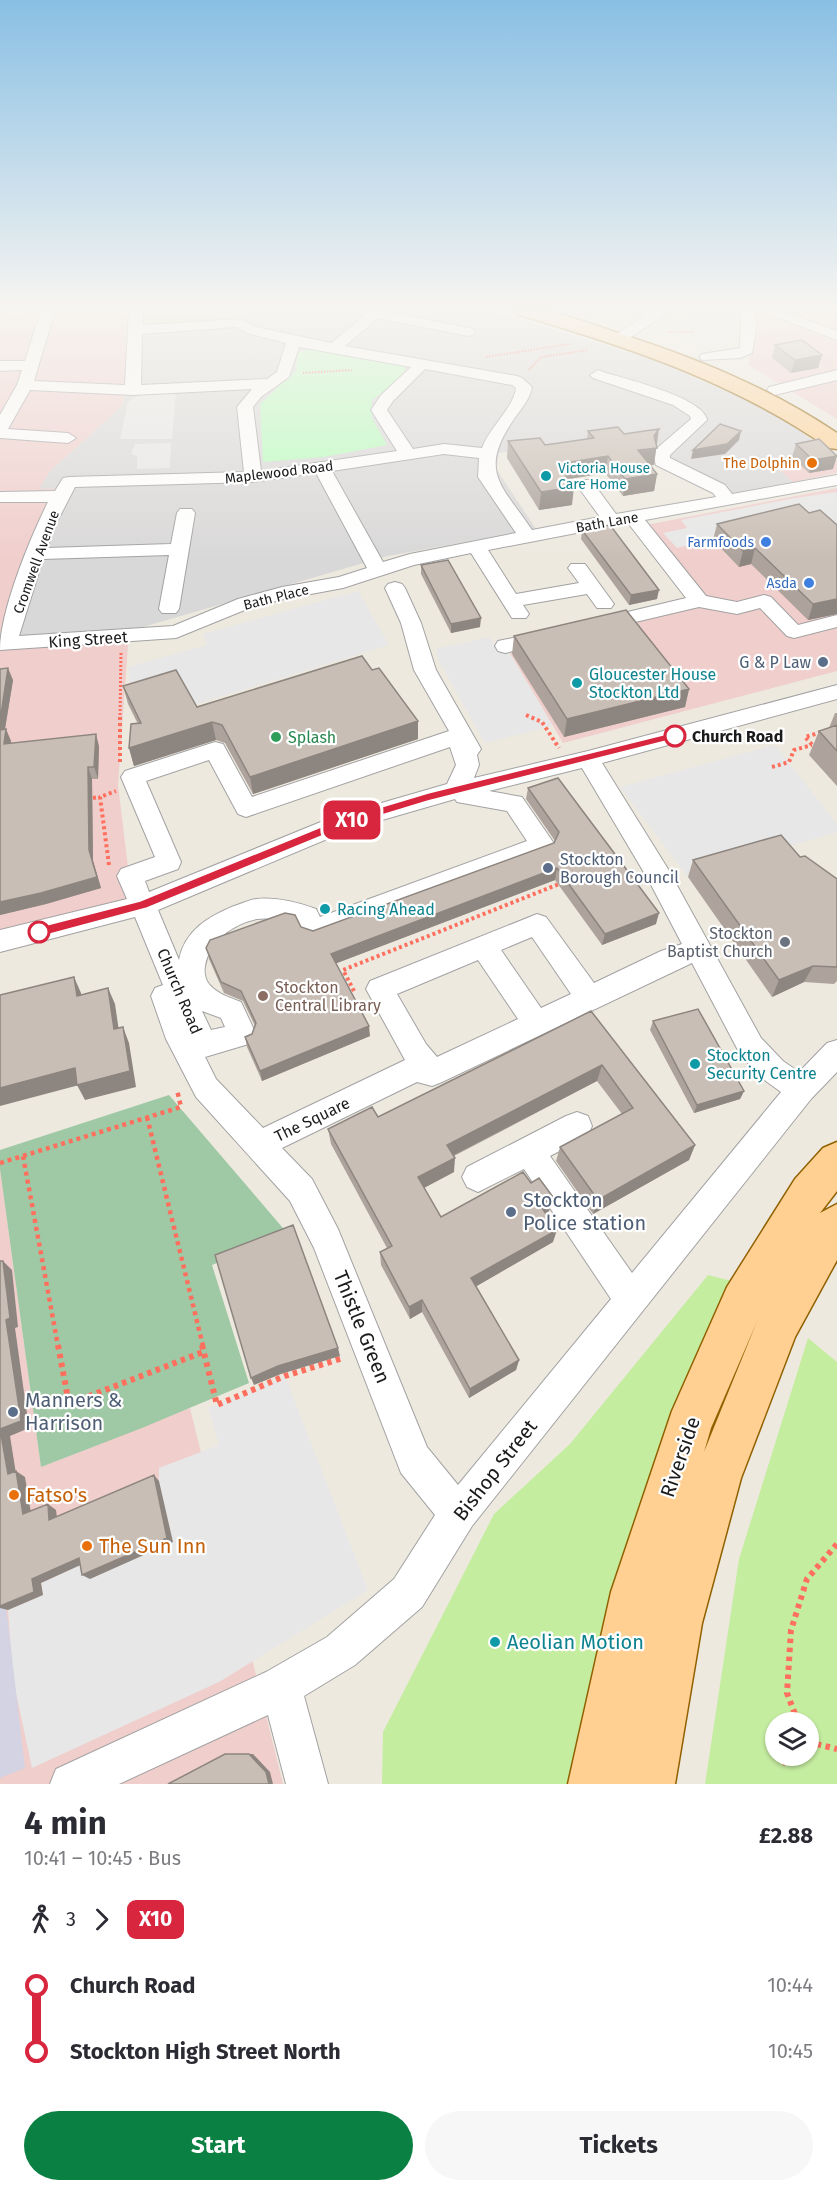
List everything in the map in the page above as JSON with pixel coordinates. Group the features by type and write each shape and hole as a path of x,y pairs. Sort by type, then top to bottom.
{"main road":[{"path":"755,393 786,410 837,443"},
{"path":"780,393 837,428"},
{"name":"Riverside","path":"637,1749 636,1592 688,1427 742,1302 809,1193 837,1161"},
{"name":"Riverside","path":"596,1784 637,1749 717,1478 778,1324 828,1235 837,1224"}],"street":[{"path":"20,393 1,429 68,438"},
{"path":"253,477 245,407 256,393"},
{"path":"392,393 379,410 406,453"},
{"path":"523,393 488,454 486,466 487,477 527,536"},
{"path":"651,393 692,408 698,414 699,420"},
{"path":"699,420 716,426"},
{"path":"699,420 661,454 662,462 719,489 728,500"},
{"name":"Maplewood Road","path":"0,498 65,489 253,477 444,449 488,454"},
{"path":"322,468 378,570"},
{"name":"Bath Lane","path":"378,570 410,560 527,536 837,480"},
{"path":"585,484 612,521"},
{"name":"Cromwell Avenue","path":"3,644 36,554 65,489"},
{"path":"169,609 186,513"},
{"path":"633,517 699,601"},
{"path":"477,547 515,608 591,586"},
{"path":"36,554 178,549"},
{"path":"578,568 604,604"},
{"name":"Bath Place","path":"176,632 245,603 282,593 343,582 378,570"},
{"path":"395,588 411,623 425,670 489,783"},
{"path":"505,646 699,601 737,608 764,601 794,632 837,621"},
{"name":"King Street","path":"3,644 176,632"},
{"path":"0,941 131,908 342,823 461,789 588,759 837,692"},
{"path":"128,787 133,777 215,750 246,808 456,737 468,763 467,771 458,782 461,789"},
{"path":"588,759 700,949 751,1047 773,1070 801,1090"},
{"name":"Church Road","path":"128,787 169,862 130,876 131,908 203,1046 242,1034 231,1010 212,1003 195,988 191,970 195,948 208,932 223,922 254,909 278,909 307,916 314,930 543,845 514,803 465,796 461,789"},
{"name":"The Square","path":"131,908 180,1039 206,1088 258,1145 423,1071 537,1024 670,959 700,949"},
{"path":"423,1071 416,1053 380,988 537,924 589,998"},
{"path":"483,946 537,1024"},
{"name":"Bishop Street","path":"71,1784 281,1687 341,1652 408,1593 459,1513 801,1090 837,1052"},
{"path":"477,1177 577,1126"},
{"name":"Thistle Green","path":"258,1145 301,1190 327,1240 414,1460 436,1489 459,1513"},
{"path":"529,1151 632,1301"},
{"path":"281,1687 307,1784"}],"path":[{"path":"93,798 128,787 120,637"},
{"path":"122,685 130,684"},
{"path":"526,715 542,722 555,742"},
{"path":"818,752 805,737 826,731"},
{"path":"772,767 789,762 794,750 812,746"},
{"path":"100,797 131,908"},
{"path":"0,1163 181,1107 176,1085"},
{"path":"147,1118 217,1405 285,1376 371,1349"},
{"path":"23,1156 69,1404 203,1352"},
{"path":"794,1712 787,1693 791,1630 807,1578 837,1544"},
{"path":"819,1745 837,1749"}],"shaded area":[{"path":"0,393 124,393 123,405 50,471 39,489 58,489 3,636 129,631 118,785 133,908 0,941"},
{"path":"124,393 730,393 792,425 827,450 770,461 793,482 720,495 654,464 628,435 498,453 497,470 536,529 388,556 129,631 2,636 57,489 38,490 50,471 123,405"},
{"path":"142,393 176,393 172,439 120,439 128,402"},
{"path":"795,393 837,393 837,419"},
{"path":"171,443 170,468 137,469 137,456 131,454 135,444"},
{"path":"827,450 837,460 837,473 793,482 770,461"},
{"path":"837,488 837,671 563,743 504,643 704,596 646,525"},
{"path":"837,492 837,541 795,519 677,548 663,533 687,528 681,520"},
{"name":"Splash","path":"358,591 389,645 190,706 130,684 128,667 207,645 203,634"},
{"path":"489,637 500,652 508,651 553,726 485,743 439,661 436,649"},
{"path":"775,745 837,824 837,832 688,877 620,787"},
{"path":"0,1169 41,1467 190,1408 283,1784 0,1784"},
{"path":"285,1376 368,1590 219,1682 32,1768 13,1679 8,1610 43,1595 41,1583 87,1562 159,1481 159,1468 219,1445 208,1408"},
{"path":"0,1555 25,1768 0,1778"}],"green space":[{"path":"272,393 381,393 372,400 372,418 387,445 324,457 263,462 260,404"},
{"path":"169,1095 288,1234 212,1265 249,1383 41,1467 0,1169 0,1150"},
{"path":"708,1275 736,1282 579,1784 382,1784 383,1732 494,1514 570,1444"},
{"path":"808,1338 837,1362 837,1784 705,1784 739,1559"}],"building":[{"path":"720,424 741,431 727,444 693,450"},
{"path":"618,427 624,434 659,429 654,436 657,448 638,450 657,474 625,479 608,456 558,464 574,487 541,492 508,441 540,438 545,445 594,438 588,431"},
{"path":"819,439 837,456 813,460 796,444"},
{"path":"799,504 809,513 820,510 837,525 837,599 813,604 755,548 743,551 717,524"},
{"path":"610,525 659,590 631,595 582,530"},
{"path":"448,560 481,618 451,624 421,565"},
{"path":"626,610 689,689 567,719 514,636"},
{"path":"362,656 372,670 379,668 418,721 250,777 222,725 212,722 129,748 131,724 141,723 123,686 176,670 197,707"},
{"path":"8,668 0,721 0,669"},
{"path":"837,725 837,751 819,731"},
{"path":"6,729 4,744 96,734 94,767 88,767 89,850 97,877 0,902 0,730"},
{"path":"558,778 659,913 605,934 557,868 331,954 369,1026 260,1071 245,1037 252,1034 256,1023 241,991 221,982 206,948 210,940 285,913 295,915 301,927 313,931 554,843 559,832 528,788"},
{"name":"Stockton Baptist Church","path":"781,835 800,857 805,856 837,879 837,967 813,966 779,980 693,860"},
{"path":"74,977 77,996 108,988 114,1029 123,1027 130,1071 77,1085 75,1068 0,1088 0,995"},
{"name":"Stockton Security Centre","path":"698,1009 744,1091 697,1105 653,1021"},
{"name":"Stockton Police station","path":"591,1011 695,1145 598,1200 560,1147 633,1108 602,1065 447,1145 455,1158 418,1177 441,1217 523,1172 531,1183 539,1178 553,1197 540,1205 557,1230 471,1278 519,1360 470,1389 422,1300 409,1307 380,1252 392,1246 328,1129 372,1107 378,1117"},
{"path":"293,1225 338,1348 278,1366 251,1378 215,1255"},
{"path":"0,1261 3,1261 10,1318 6,1320 21,1421 0,1429"},
{"name":"The Sun Inn","path":"0,1429 8,1474 16,1471 23,1514 48,1504 49,1520 154,1475 167,1538 82,1575 79,1558 32,1579 34,1592 0,1606"},
{"path":"225,1754 249,1754 266,1772 269,1784 168,1784"}],"bus line":[{"name":"X10","path":"39,932 143,905 342,823 428,797 675,736"}],"place":[{"name":"The Dolphin","path":"812,463"},
{"name":"Victoria House Care Home","path":"546,476"},
{"name":"Farmfoods","path":"766,542"},
{"name":"Asda","path":"809,583"},
{"name":"G & P Law","path":"823,662"},
{"name":"Gloucester House Stockton Ltd","path":"577,683"},
{"name":"Church Road","path":"675,736"},
{"name":"Splash","path":"276,737"},
{"name":"Stockton Borough Council","path":"548,868"},
{"name":"Racing Ahead","path":"325,909"},
{"name":"Stockton Baptist Church","path":"785,942"},
{"name":"Stockton Central Library","path":"263,996"},
{"name":"Stockton Security Centre","path":"695,1064"},
{"name":"Stockton Police station","path":"511,1212"},
{"name":"Manners & Harrison","path":"13,1412"},
{"name":"Fatso's","path":"14,1495"},
{"name":"The Sun Inn","path":"87,1546"},
{"name":"Aeolian Motion","path":"495,1642"}]}
